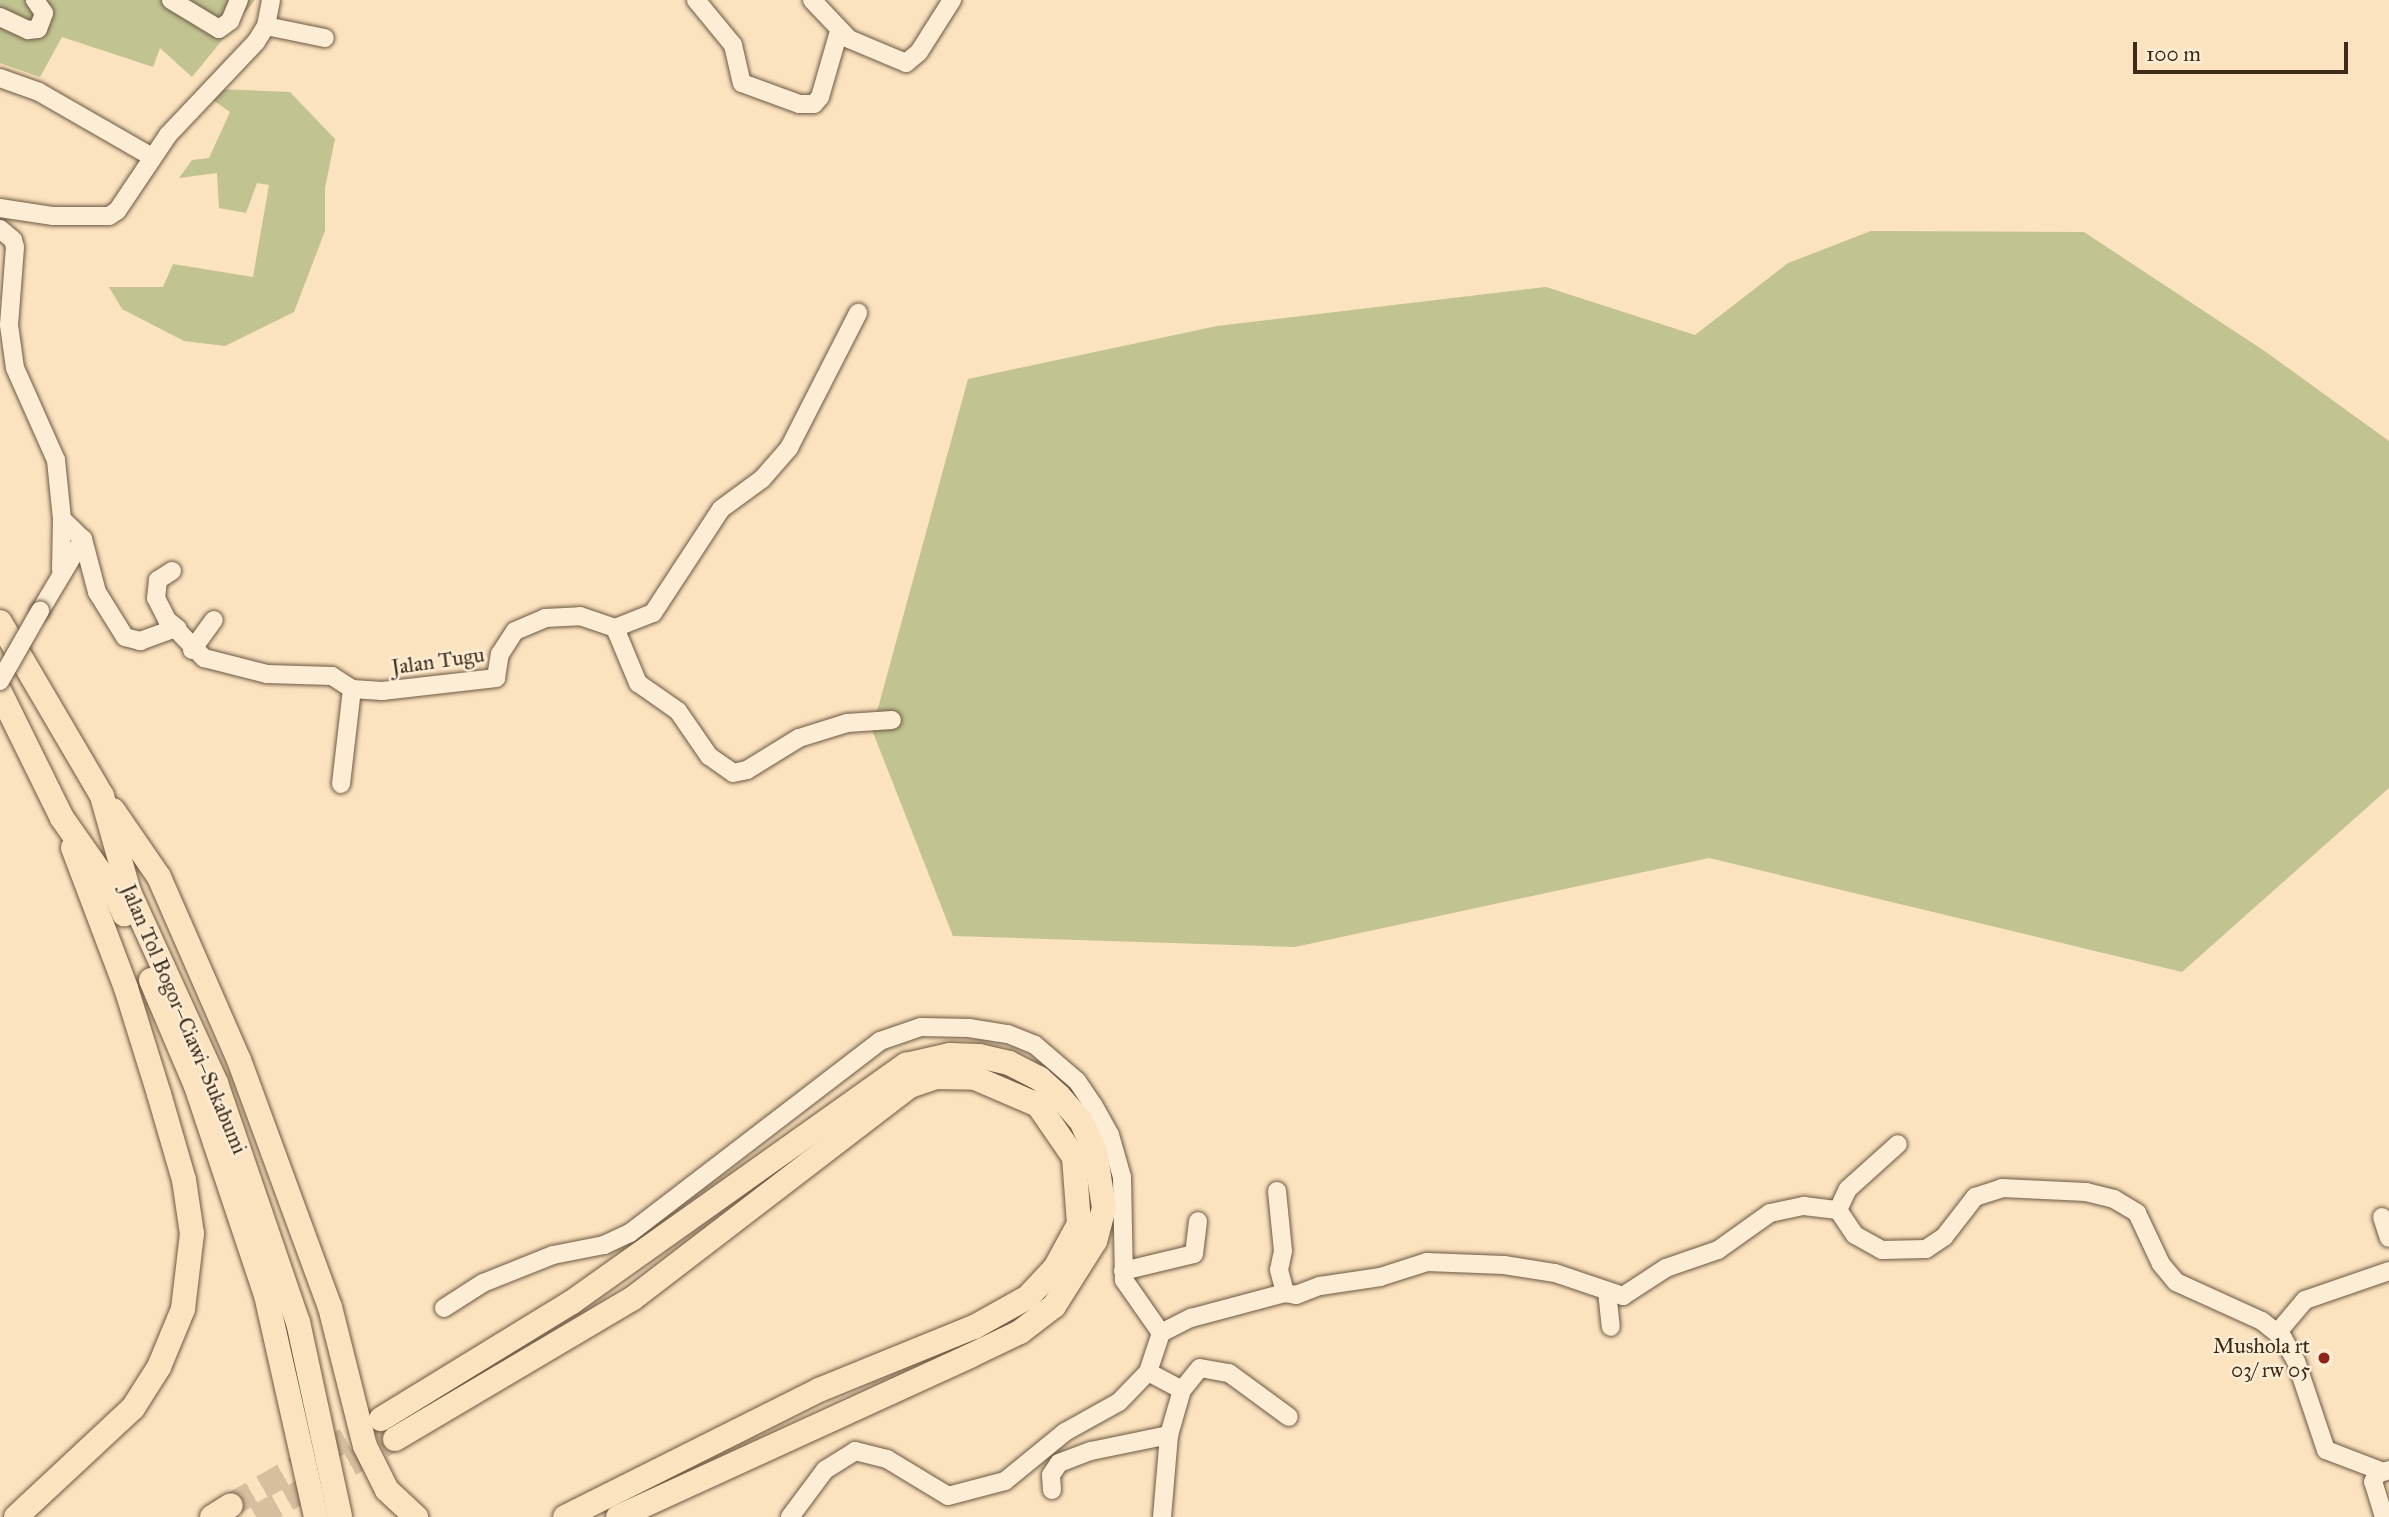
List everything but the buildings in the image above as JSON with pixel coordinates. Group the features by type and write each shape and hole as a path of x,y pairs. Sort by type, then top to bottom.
{"highway":[{"name":"Jalan Tol Bogor–Ciawi–Sukabumi","path":"0,622 102,796 129,892 206,1085 287,1326 340,1517"},
{"name":"Jalan Tol Bogor–Ciawi–Sukabumi","path":"0,692 62,818 116,895 206,1085"},
{"path":"102,796 159,877 240,1060 330,1307 365,1446 387,1490 415,1517"},
{"path":"16,1517 133,1408 159,1367 183,1309 192,1234 184,1180 126,988 62,818"},
{"path":"565,1517 819,1390 974,1327 1028,1297 1055,1268 1079,1224 1074,1157 1038,1105 975,1078 936,1077 909,1086 632,1299 388,1429 906,1065 950,1055 979,1056 1019,1068 1059,1096 1080,1121 1095,1151 1104,1208 1095,1241 1054,1306 1020,1332 618,1517"},
{"name":"Jalan Tol Bogor–Ciawi–Sukabumi","path":"287,1326 316,1517"}],"street":[{"path":"0,17 28,30 38,29 44,13 35,0"},
{"path":"171,0 219,29 230,21 239,0"},
{"path":"0,208 52,216 108,216 130,194 152,157 266,26 271,0"},
{"path":"696,0 733,45 742,83 799,104 814,104 820,97 839,32"},
{"path":"812,0 839,32 854,42 909,61 952,0"},
{"path":"266,26 325,38"},
{"path":"0,78 39,92 152,157"},
{"path":"0,229 13,240 9,325 15,369 56,460 62,519 61,570"},
{"path":"858,313 789,448 762,479 721,509 653,613 615,628 638,683 678,711 709,755 733,773 747,770 799,738 846,723 892,720"},
{"path":"62,519 83,539 97,592 112,612 120,634 140,641 167,628 178,629"},
{"path":"0,681 61,570 83,539"},
{"path":"172,571 159,580 156,598 167,620 178,629 192,650 214,620"},
{"name":"Jalan Tugu","path":"192,650 204,658 267,674 332,676 352,689 382,691 496,678 500,654 510,637 523,626 545,618 570,614 615,628"},
{"path":"341,784 352,689"},
{"path":"444,1308 483,1283 541,1260 604,1245 630,1233 845,1064 880,1041 920,1027 1008,1034 1035,1045 1077,1081 1110,1135 1122,1177 1124,1280 1161,1333"},
{"path":"1838,1210 1848,1188 1898,1144"},
{"path":"790,1517 825,1470 855,1451 887,1459 948,1496 1005,1481 1065,1432 1119,1402 1148,1372 1161,1333 1191,1318 1285,1293 1296,1295 1427,1262 1504,1265 1555,1273 1623,1296 1634,1292 1666,1268 1718,1250 1770,1213 1804,1206 1838,1210 1863,1240 1899,1252 1935,1245 1970,1201 1991,1190 2053,1189 2102,1195 2123,1202 2143,1218 2161,1264 2176,1282 2278,1332 2297,1361 2326,1450 2385,1471"},
{"path":"1278,1191 1283,1251 1280,1275 1285,1293"},
{"path":"2382,1217 2389,1238"},
{"path":"1123,1271 1194,1255 1198,1220"},
{"path":"2278,1332 2305,1300 2389,1271"},
{"path":"1607,1291 1611,1326"},
{"path":"1162,1517 1169,1435 1182,1390 1200,1368 1228,1373 1289,1417"},
{"path":"1148,1372 1182,1390"},
{"path":"1052,1490 1051,1475 1059,1463 1091,1451 1169,1435"},
{"path":"2384,1517 2372,1482 2385,1471"}],"green space":[{"path":"0,0 255,0 192,77 160,48 153,67 62,37 40,77 0,63"},
{"path":"220,89 290,92 335,139 325,188 325,231 294,312 225,346 184,341 122,309 109,287 163,287 173,264 253,277 269,185 257,183 246,213 219,208 217,173 179,178 192,160 209,158 230,112 210,98"},
{"path":"1871,231 2084,232 2266,352 2389,441 2389,788 2182,972 1709,858 1295,947 953,936 872,730 968,379 1217,326 1546,287 1695,335 1788,263"}],"tunnel":[{"path":"231,1505 380,1420"},
{"path":"256,1517 395,1439"}],"place":[{"name":"Mushola rt 03/ rw 05","path":"2324,1358"}]}
